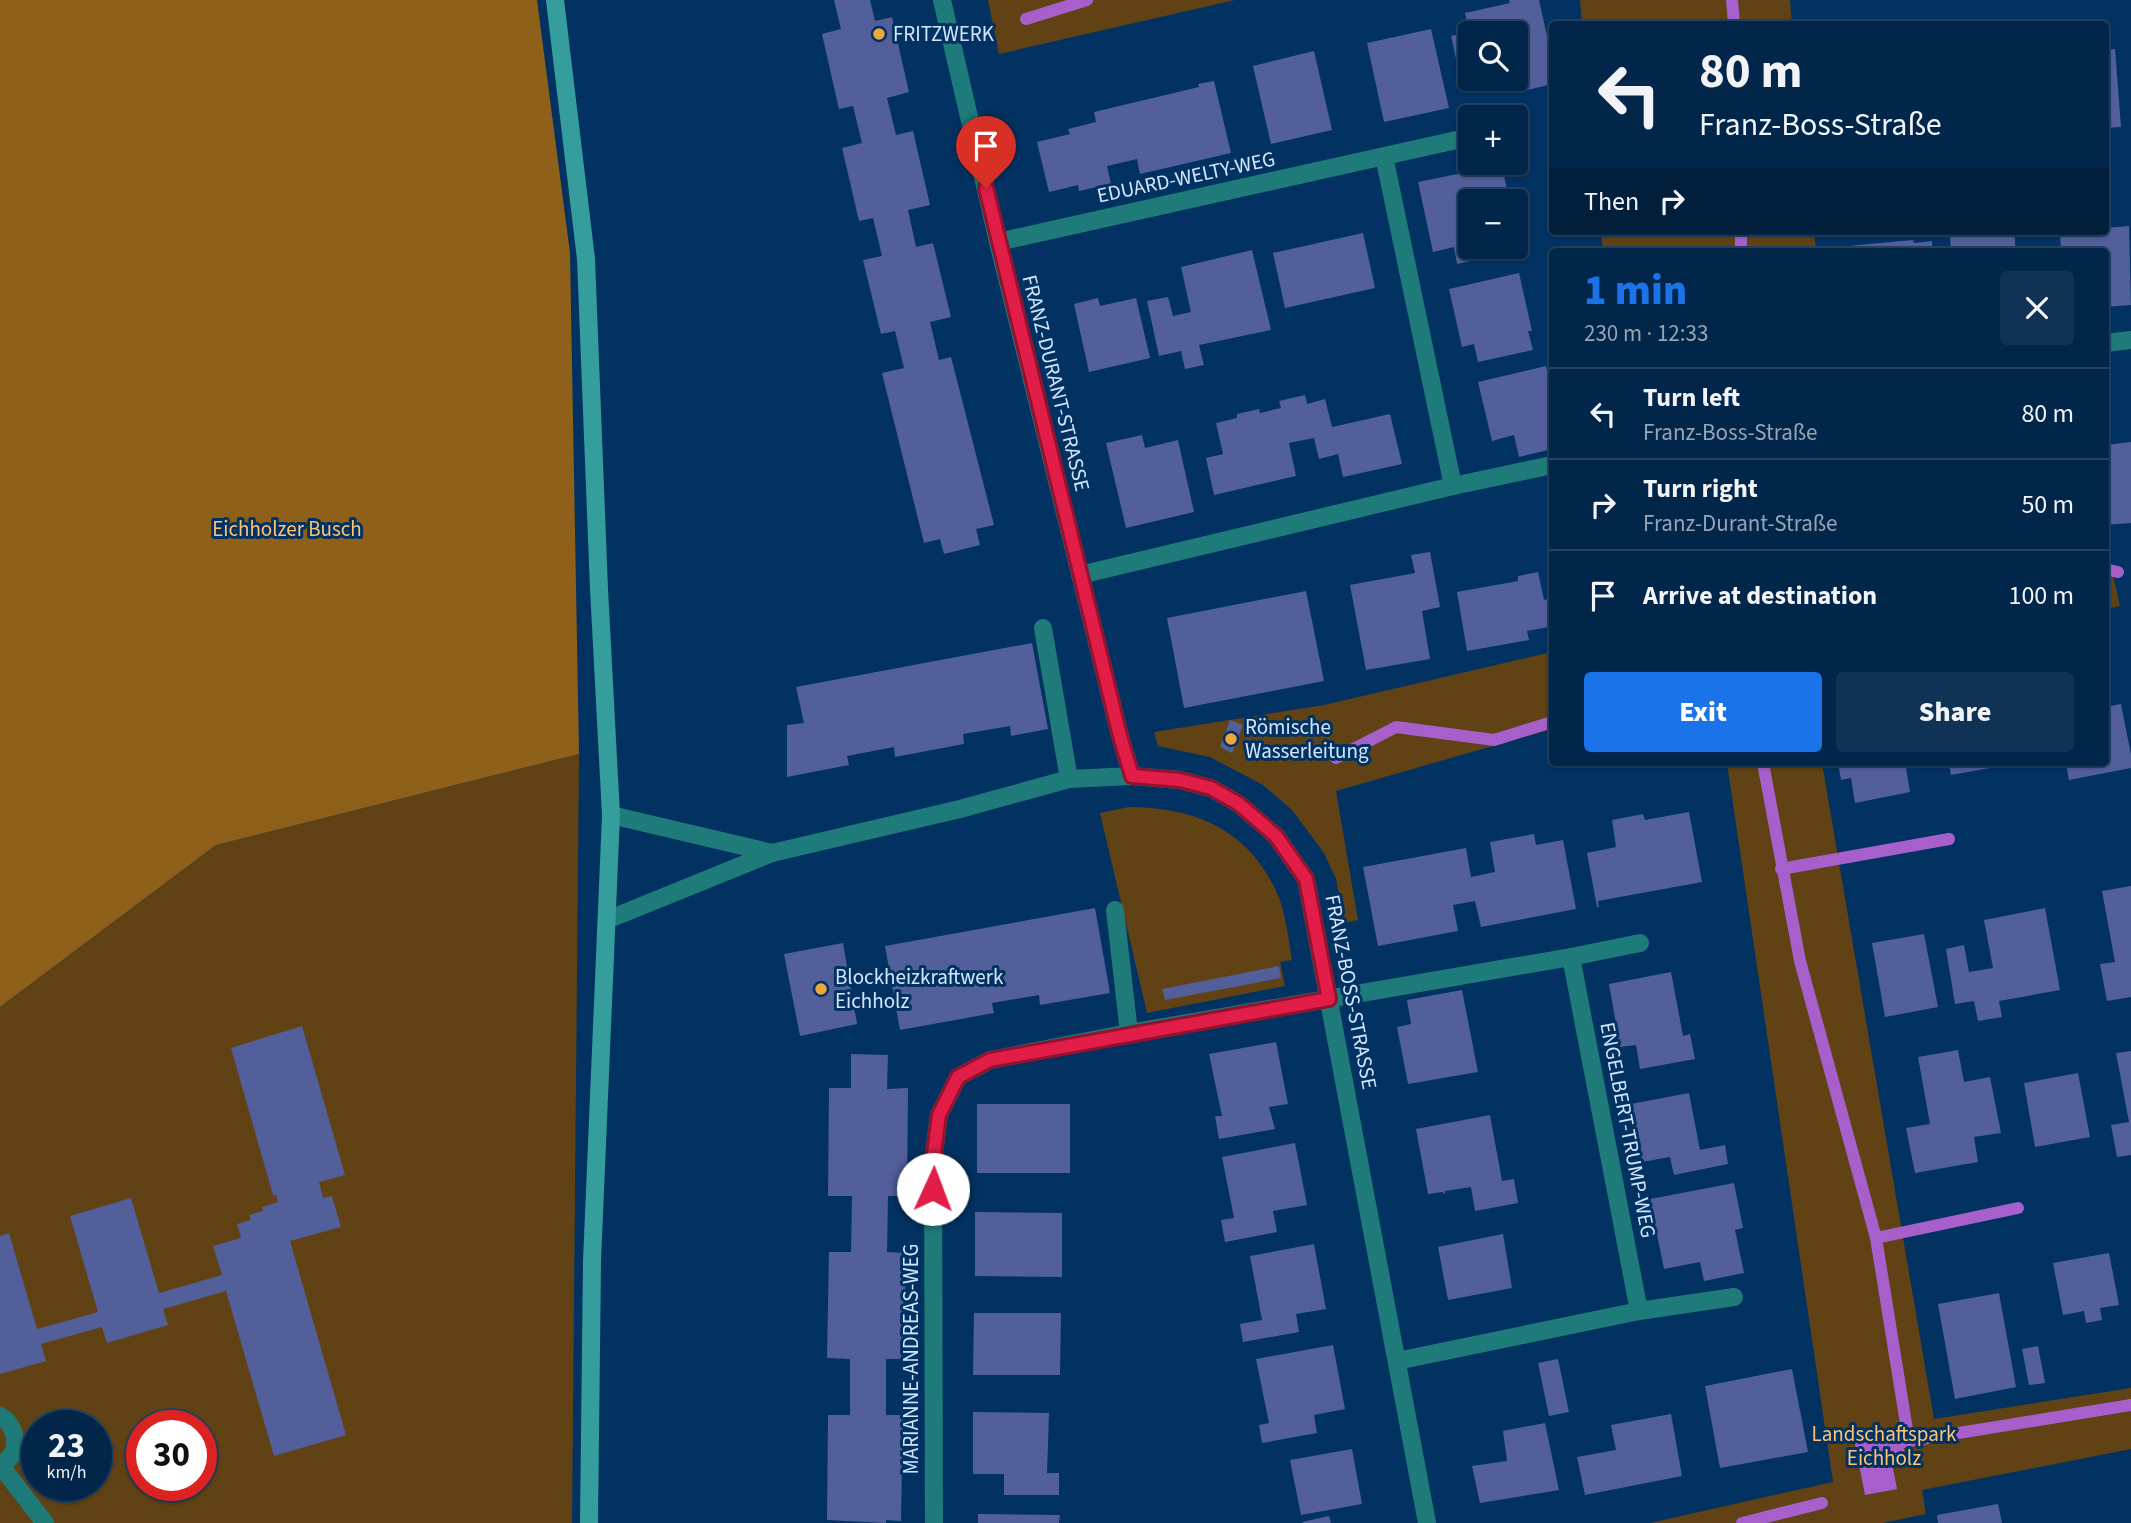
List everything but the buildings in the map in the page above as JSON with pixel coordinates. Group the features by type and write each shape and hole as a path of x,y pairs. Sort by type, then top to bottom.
{"main road":[{"path":"555,0 586,259 611,815 592,1261 589,1523"}],"street":[{"name":"FRANZ-DURANT-STRASSE","path":"942,0 998,242 1132,776"},
{"name":"EDUARD-WELTY-WEG","path":"998,242 1458,140"},
{"path":"1384,156 1453,486"},
{"path":"2109,342 2131,340"},
{"path":"1080,575 1453,486 1549,467"},
{"path":"1042,628 1069,779"},
{"name":"FRANZ-BOSS-STRASSE","path":"607,920 772,853 960,809 1069,779 1132,776 1180,780 1211,788 1239,804 1276,836 1306,879 1426,1523"},
{"name":"FRANZ-BOSS-STRASSE","path":"611,815 772,853"},
{"path":"1115,911 1129,1033"},
{"path":"1329,999 1640,943"},
{"name":"ENGELBERT-TRUMP-WEG","path":"1571,957 1639,1311"},
{"name":"MARIANNE-ANDREAS-WEG","path":"934,1523 933,1161 939,1115 958,1077 990,1060 1329,999"},
{"path":"1397,1361 1639,1311 1734,1297"},
{"path":"0,1416 7,1420 15,1435 13,1453 0,1466 45,1523"}],"green space":[{"name":"Eichholzer Busch","path":"0,0 537,0 570,253 579,754 216,845 0,1007"},
{"path":"988,0 1235,0 999,54"},
{"path":"1580,0 1790,0 1792,21 1582,21"},
{"path":"1601,235 1814,235 1816,248 1603,248"},
{"path":"2109,558 2120,606 2109,608"},
{"path":"1549,653 1549,730 1336,791 1358,920 1345,923 1336,879 1324,853 1292,810 1263,785 1210,757 1158,746 1154,732 1324,705"},
{"path":"579,754 572,1523 0,1523 0,1007 216,845"},
{"name":"Landschaftspark Eichholz","path":"1727,766 1823,766 1934,1419 2131,1388 2131,1449 1922,1490 1926,1514 1882,1523 1650,1523 1833,1482"},
{"path":"1129,807 1175,811 1196,817 1234,837 1250,852 1276,891 1284,916 1292,960 1280,962 1285,986 1147,1013 1100,813"}],"shaded area":[{"path":"1900,1430 1905,1455 1891,1458 1897,1489 1865,1495 1854,1439"}],"waterway":[{"path":"1026,19 1087,0"},
{"path":"1732,0 1734,21"},
{"path":"1741,235 1741,248"},
{"path":"2109,570 2118,572"},
{"path":"1336,758 1396,727 1494,740 1549,723"},
{"path":"1764,766 1800,961 1876,1238 1909,1442"},
{"path":"1781,869 1949,839"},
{"path":"1876,1238 2018,1208"},
{"path":"1903,1442 2131,1405"},
{"path":"1742,1523 1822,1503"}],"place":[{"name":"FRITZWERK","path":"879,34"},
{"name":"Römische Wasserleitung","path":"1231,739"},
{"name":"Blockheizkraftwerk Eichholz","path":"821,989"}],"route":[{"path":"933,1189 933,1161 939,1115 958,1077 990,1060 1329,999 1306,879 1276,836 1239,804 1211,788 1180,780 1132,776 986,188"}]}
